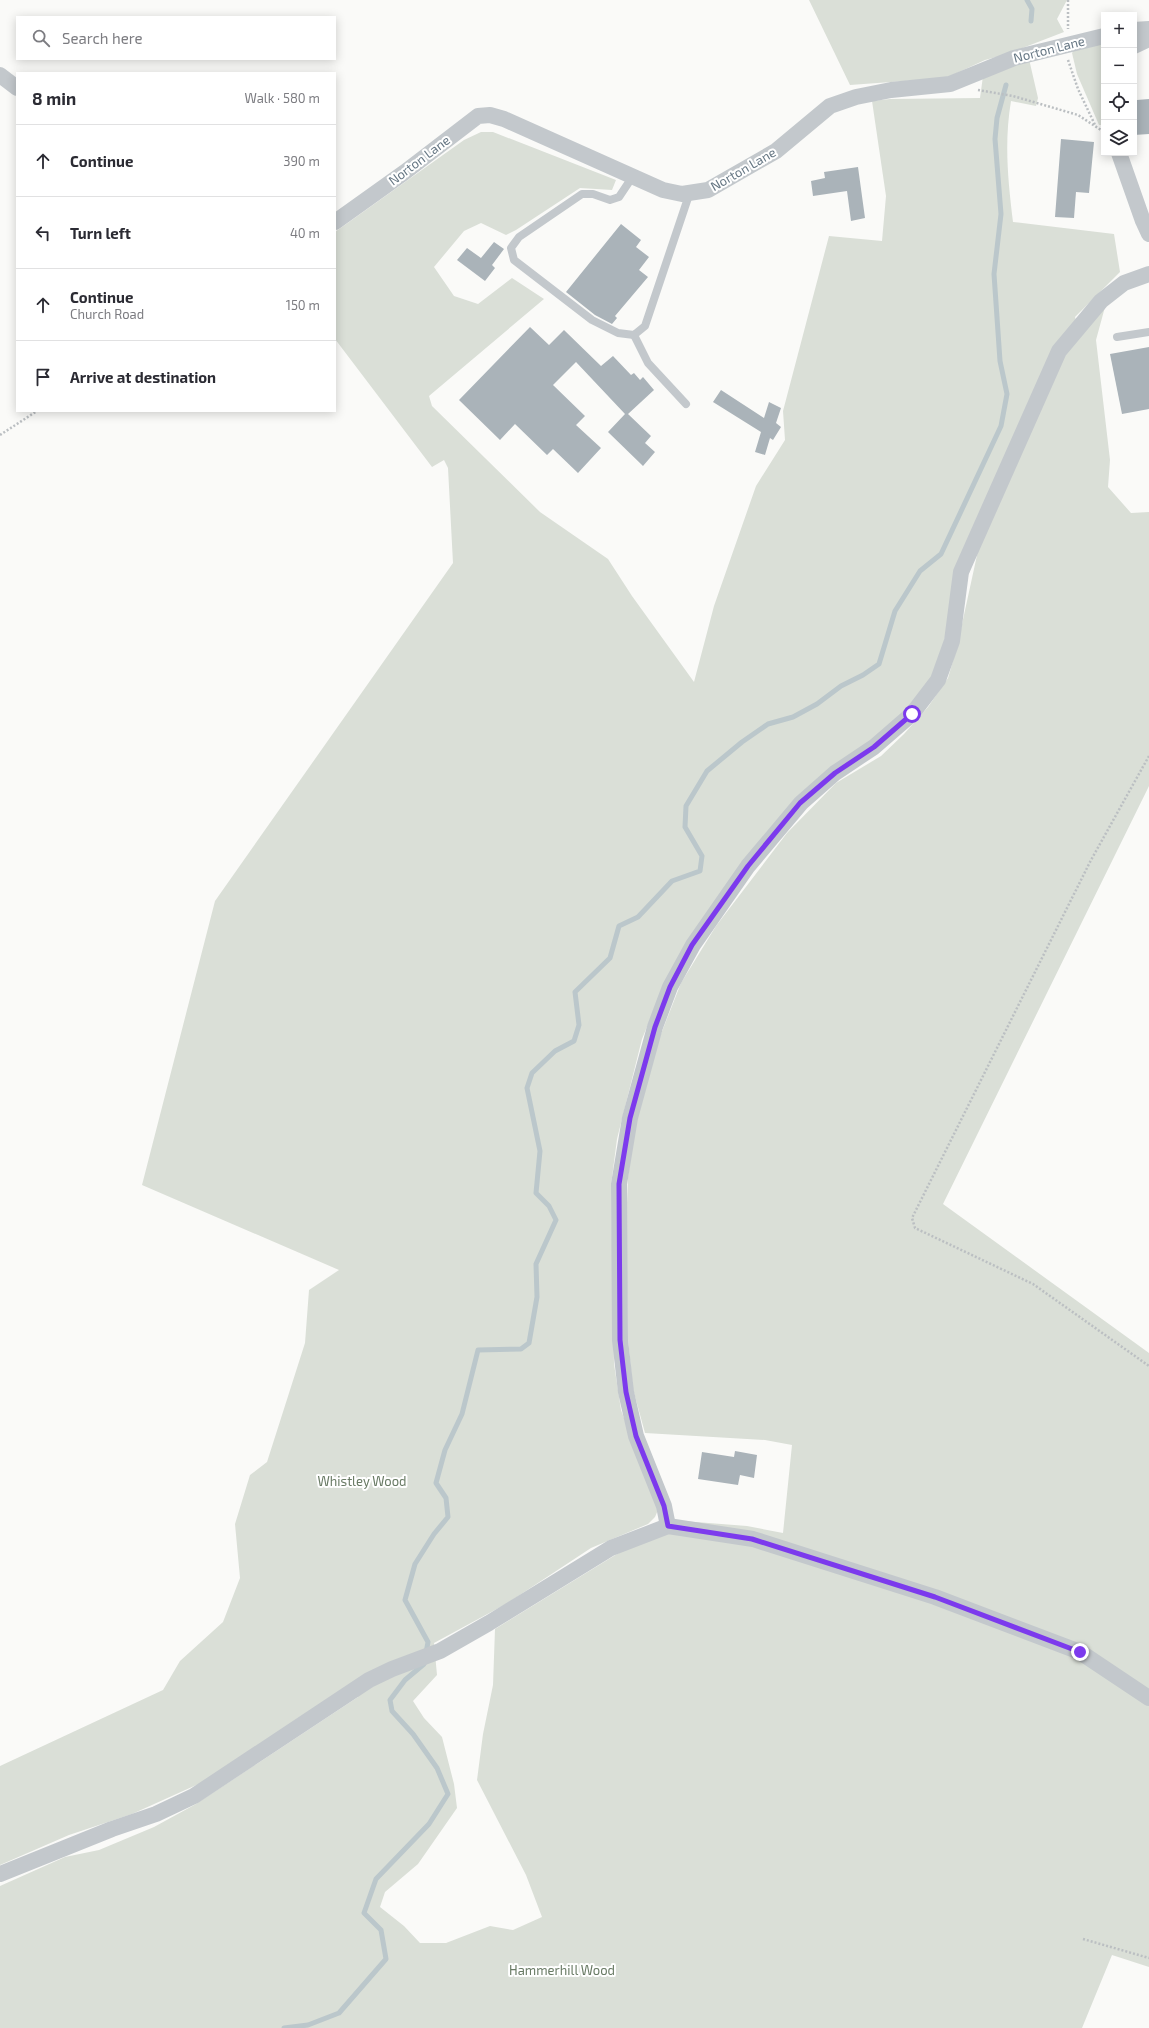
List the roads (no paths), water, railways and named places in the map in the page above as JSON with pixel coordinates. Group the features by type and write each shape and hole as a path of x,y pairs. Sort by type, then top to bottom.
{"street":[{"path":"1137,30 1149,28"},
{"name":"Norton Lane","path":"336,221 405,172 478,116 490,115 504,119 663,190 682,194 708,190 776,151 830,106 856,97 891,90 950,84 1014,58 1101,37"},
{"path":"1137,45 1149,39"},
{"path":"0,75 16,87"},
{"path":"1120,156 1149,234"},
{"path":"668,1526 664,1506 636,1436 626,1392 620,1340 619,1184 630,1118 655,1027 670,987 692,945 748,866 800,803 835,773 874,747 912,714 938,680 952,641 961,572 1059,351 1101,302 1124,283 1149,274"},
{"path":"0,1874 112,1828 156,1814 194,1796 369,1680 436,1653 489,1623 611,1548 668,1526 752,1539 935,1597 1080,1652 1149,1698"}],"lane":[{"path":"633,176 619,197 610,200 593,194 582,194 519,237 511,248 514,260 592,320 618,333 634,335 646,326 690,192"},
{"path":"1117,337 1149,332"},
{"path":"634,335 648,363 686,404"}],"waterway":[{"path":"1027,0 1032,9 1031,21"},
{"path":"426,1653 428,1642 405,1600 415,1564 434,1534 448,1517 446,1498 436,1483 445,1450 462,1414 478,1350 521,1349 529,1343 537,1297 536,1264 556,1220 549,1206 536,1193 540,1151 527,1088 532,1073 555,1051 574,1041 579,1025 575,992 610,958 619,926 638,917 672,881 700,871 702,856 685,827 686,806 707,771 742,742 768,724 793,717 817,704 841,686 863,675 879,664 895,611 920,571 941,554 1001,426 1007,394 1000,361 994,274 1001,214 995,139 997,118 1006,85"},
{"path":"284,2028 308,2025 339,2013 386,1959 381,1930 364,1913 376,1879 429,1824 448,1794 437,1768 413,1734 392,1711 390,1700 405,1680 424,1664 425,1661"}],"park label":[{"name":"Whistley Wood","path":"362,1481"},
{"name":"Hammerhill Wood","path":"562,1970"}]}
